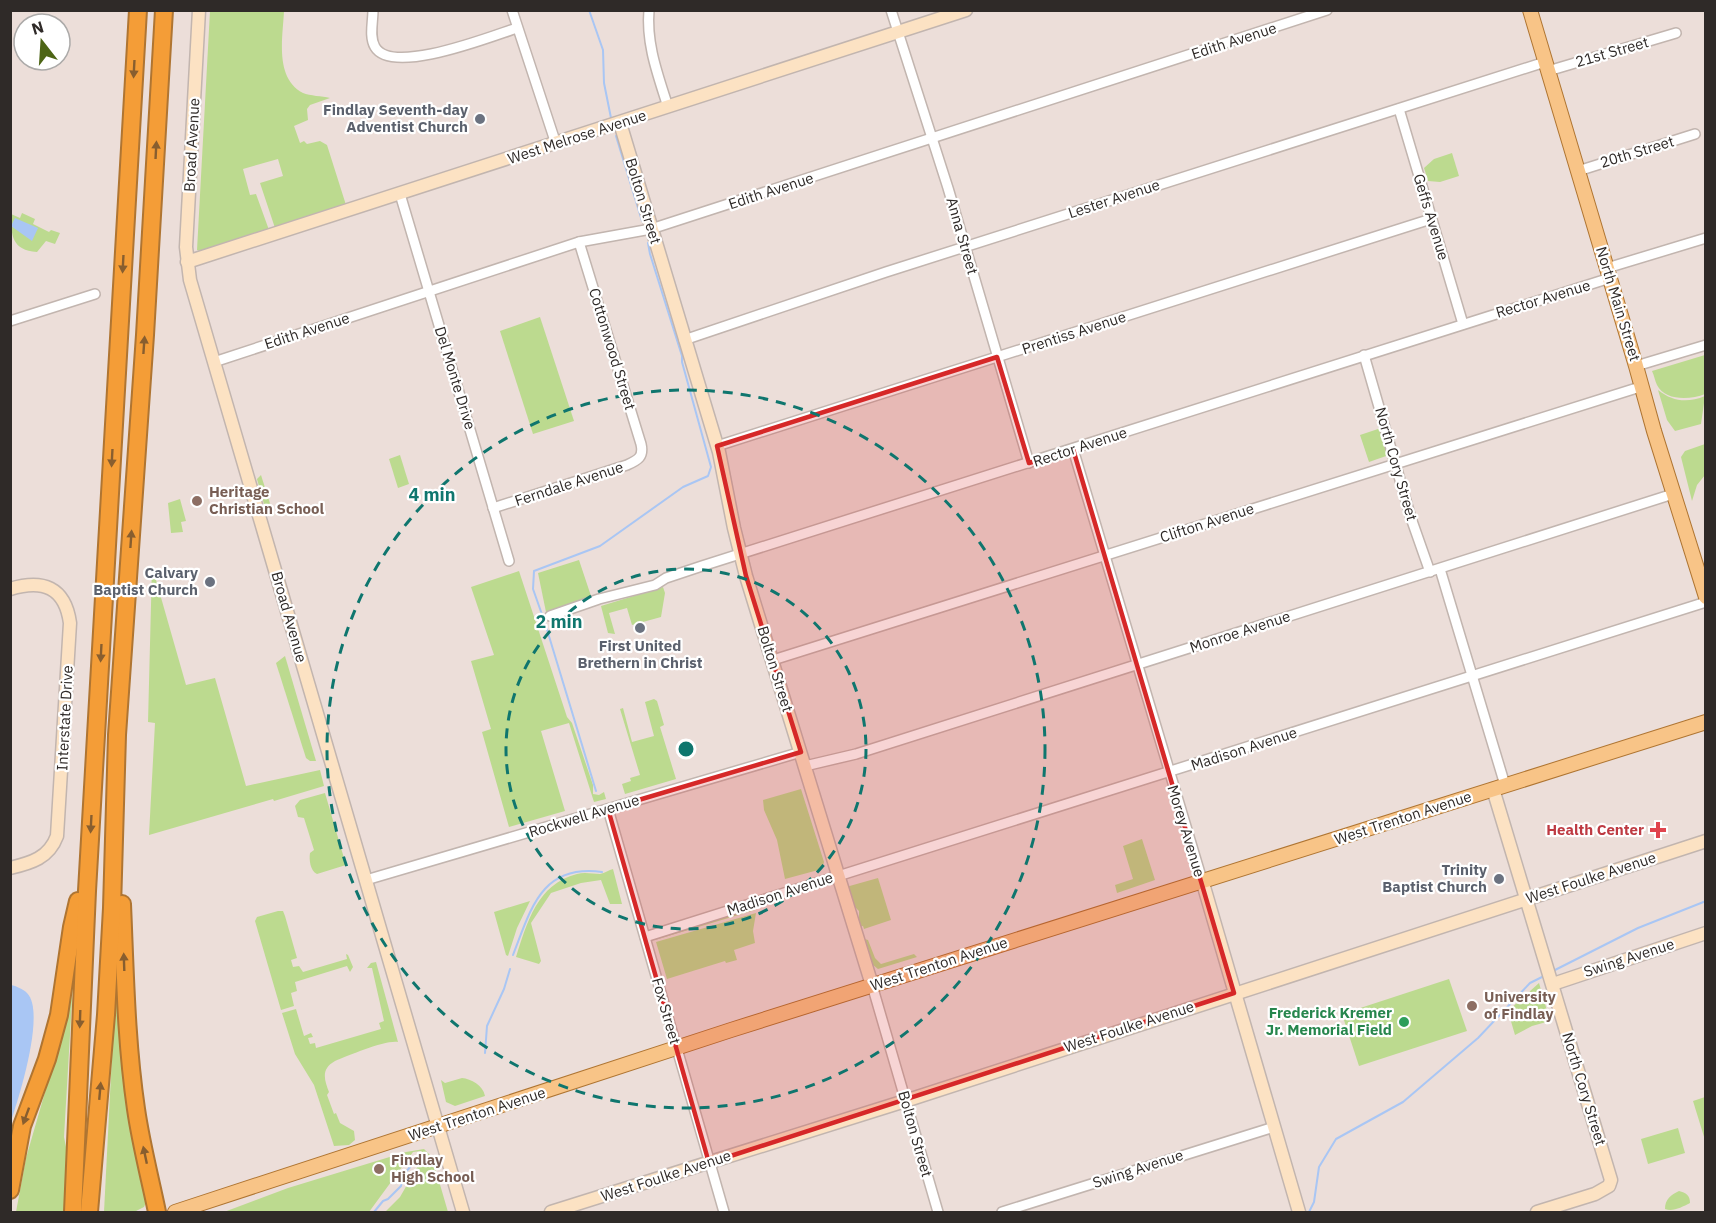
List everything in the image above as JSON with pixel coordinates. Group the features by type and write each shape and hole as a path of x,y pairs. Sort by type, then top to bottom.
{"highway":[{"path":"74,1212 80,1012 138,10"},
{"path":"89,1212 105,1034 111,932 117,735 145,335 164,10"},
{"path":"117,735 126,1026 136,1113 157,1212"},
{"path":"10,1190 22,1126 47,1059 59,1015 72,927 89,856"}],"main road":[{"name":"North Main Street","path":"1530,10 1636,366 1640,387 1706,597"},
{"name":"West Trenton Avenue","path":"175,1212 872,985 1706,722"}],"street":[{"name":"Broad Avenue","path":"199,10 187,224 187,262 196,301 463,1212"},
{"path":"373,10 374,44 380,53 390,57 429,54 517,28"},
{"path":"512,10 556,144"},
{"path":"649,10 650,45 668,107"},
{"name":"Anna Street","path":"891,10 965,246 1029,464"},
{"name":"West Melrose Avenue","path":"187,262 966,10"},
{"name":"Edith Avenue","path":"214,362 579,242 651,230 1327,10"},
{"name":"21st Street","path":"1547,67 1676,33"},
{"name":"Lester Avenue","path":"684,340 965,246 1399,109 1547,67"},
{"name":"Geffs Avenue","path":"1399,109 1463,324"},
{"name":"Bolton Street","path":"620,123 717,446 740,554 872,985 938,1212"},
{"name":"20th Street","path":"1578,171 1695,134"},
{"name":"Del Monte Drive","path":"400,194 509,561"},
{"name":"Prentiss Avenue","path":"717,446 1431,219"},
{"name":"Rector Avenue","path":"550,616 599,599 655,585 666,578 740,554 1029,464 1463,324 1706,238"},
{"name":"Cottonwood Street","path":"579,242 641,444 641,455"},
{"path":"10,321 95,294"},
{"path":"1636,366 1706,345"},
{"name":"North Cory Street","path":"1364,355 1430,572"},
{"name":"Clifton Avenue","path":"773,660 1640,387"},
{"name":"Morey Avenue","path":"1072,449 1299,1212"},
{"name":"Ferndale Avenue","path":"493,508 627,465 637,461 641,455"},
{"name":"Monroe Avenue","path":"805,766 856,754 1673,494"},
{"name":"North Cory Street","path":"1440,569 1472,677 1527,899 1610,1175 1611,1183 1606,1189 1538,1212"},
{"name":"Interstate Drive","path":"10,589 34,584 51,589 64,600 70,622 57,836 52,847 44,855 34,861 10,868"},
{"name":"Madison Avenue","path":"645,937 1706,602"},
{"name":"Rockwell Avenue","path":"366,880 801,752"},
{"name":"Fox Street","path":"608,809 724,1212"},
{"name":"West Foulke Avenue","path":"551,1212 905,1101 1706,841"},
{"name":"Swing Avenue","path":"1550,976 1706,933"},
{"name":"Swing Avenue","path":"1002,1212 1274,1126"}],"highlighted area":[{"path":"997,357 1029,463 1073,449 1234,993 709,1163 608,809 801,752 746,576 717,446"}],"green space":[{"path":"210,11 284,11 282,56 288,77 303,93 330,98 310,105 307,109 308,120 294,126 300,143 320,141 327,145 346,205 275,228 260,183 283,176 278,159 243,169 250,195 256,194 269,230 202,252 197,250"},
{"path":"1452,153 1459,176 1440,182 1428,181 1424,168 1434,159"},
{"path":"22,213 35,219 33,224 49,232 51,230 60,233 55,244 46,241 37,252 29,251 18,245 13,235 11,214 20,218"},
{"path":"540,317 574,421 533,434 500,331"},
{"path":"1705,355 1705,394 1678,398 1666,394 1657,385 1652,371"},
{"path":"1658,390 1669,397 1681,400 1693,400 1705,396 1701,424 1675,431 1667,420"},
{"path":"1381,428 1389,455 1369,462 1360,435"},
{"path":"1705,444 1705,475 1697,485 1692,501 1681,457 1685,451"},
{"path":"400,455 409,484 398,488 389,459"},
{"path":"261,475 274,516 267,515 257,479"},
{"path":"180,499 186,521 181,522 183,532 171,533 168,503"},
{"path":"579,560 592,599 546,612 538,573"},
{"path":"152,566 186,685 215,678 246,786 320,770 324,786 149,835 155,723 148,722"},
{"path":"519,571 567,717 572,723 593,785 593,794 599,795 604,792 606,799 594,802 569,723 541,731 565,811 509,827 482,732 491,729 471,661 494,655 471,587"},
{"path":"663,587 665,593 661,617 632,625 627,608 609,613 615,634 608,633 601,606"},
{"path":"285,656 316,761 306,758 276,663"},
{"path":"654,699 657,701 664,725 660,727 676,779 625,794 622,784 640,775 620,709 623,708 632,742 654,736 645,702"},
{"path":"801,789 824,862 822,869 785,879 777,840 764,810 763,800"},
{"path":"325,793 346,865 317,874 311,865 310,853 314,850 304,818 298,817 295,806 300,800"},
{"path":"1142,839 1155,880 1117,893 1115,885 1133,879 1123,846"},
{"path":"613,869 622,904 610,904 601,880 581,883 551,893 531,923 541,961 539,964 516,957 536,906 552,886 577,874 600,874"},
{"path":"878,878 891,920 864,929 863,926 859,927 859,911 852,904 846,887"},
{"path":"530,901 517,928 508,956 494,912"},
{"path":"752,908 755,910 655,940 655,938"},
{"path":"283,911 297,958 291,960 293,967 299,966 303,972 347,959 346,954 353,967 350,972 347,966 295,982 297,991 291,993 294,1006 281,1010 255,921 257,917"},
{"path":"756,913 753,931 755,943 734,950 737,960 726,963 725,961 667,979 656,942"},
{"path":"865,939 868,940 875,958 881,964 914,954 917,957 878,969 873,965"},
{"path":"376,962 398,1042 367,1048 335,1061 327,1067 325,1075 329,1092 327,1095 334,1114 336,1113 340,1123 354,1131 355,1140 349,1145 334,1146 314,1085 295,1054 282,1013 296,1009 304,1036 311,1033 313,1037 308,1038 310,1044 315,1043 316,1048 381,1029 379,1023 384,1021 372,968 367,968 371,963"},
{"path":"74,967 64,1137 68,1157 65,1212 16,1212 26,1158 54,1061"},
{"path":"118,968 148,1198 144,1207 134,1212 104,1212"},
{"name":"Frederick Kremer Jr. Memorial Field","path":"1449,979 1467,1031 1359,1066 1342,1014"},
{"path":"1539,983 1550,1021 1532,1026 1515,1035 1508,1011"},
{"path":"462,1078 476,1083 485,1096 455,1106 446,1102 441,1080 445,1083"},
{"path":"1706,1097 1705,1140 1693,1101"},
{"path":"1678,1128 1685,1153 1648,1164 1641,1139"},
{"path":"424,1149 432,1157 448,1212 385,1212 400,1197 419,1164 426,1159 426,1155 421,1151 413,1152 369,1212 224,1212 288,1188 406,1152"},
{"path":"1679,1191 1687,1195 1690,1203 1674,1209 1665,1209 1669,1198"}],"water":[{"path":"15,218 38,228 32,241 11,226"},
{"path":"11,985 27,993 32,1003 34,1018 29,1055 11,1121"}],"waterway":[{"path":"589,10 603,50 604,83 611,118"},
{"path":"616,136 642,221"},
{"path":"596,791 533,589 534,571 600,546 683,487 708,476 711,467 682,356 648,243"},
{"path":"513,955 533,906 541,893 565,875 581,871 602,872"},
{"path":"1553,971 1638,928 1706,901"},
{"path":"485,1053 487,1026 504,989 510,969"},
{"path":"1309,1212 1314,1202 1319,1167 1336,1139 1403,1102 1478,1038 1530,983 1546,975"},
{"path":"374,1212 401,1186 403,1175 421,1155"}],"place":[{"name":"Findlay Seventh-day Adventist Church","path":"480,119"},
{"name":"Heritage Christian School","path":"197,501"},
{"name":"Calvary Baptist Church","path":"210,582"},
{"name":"First United Brethern in Christ","path":"640,628"},
{"name":"Health Center","path":"1658,830"},
{"name":"Trinity Baptist Church","path":"1499,879"},
{"name":"University of Findlay","path":"1472,1006"},
{"name":"Frederick Kremer Jr. Memorial Field","path":"1404,1022"},
{"name":"Findlay High School","path":"379,1169"}]}
